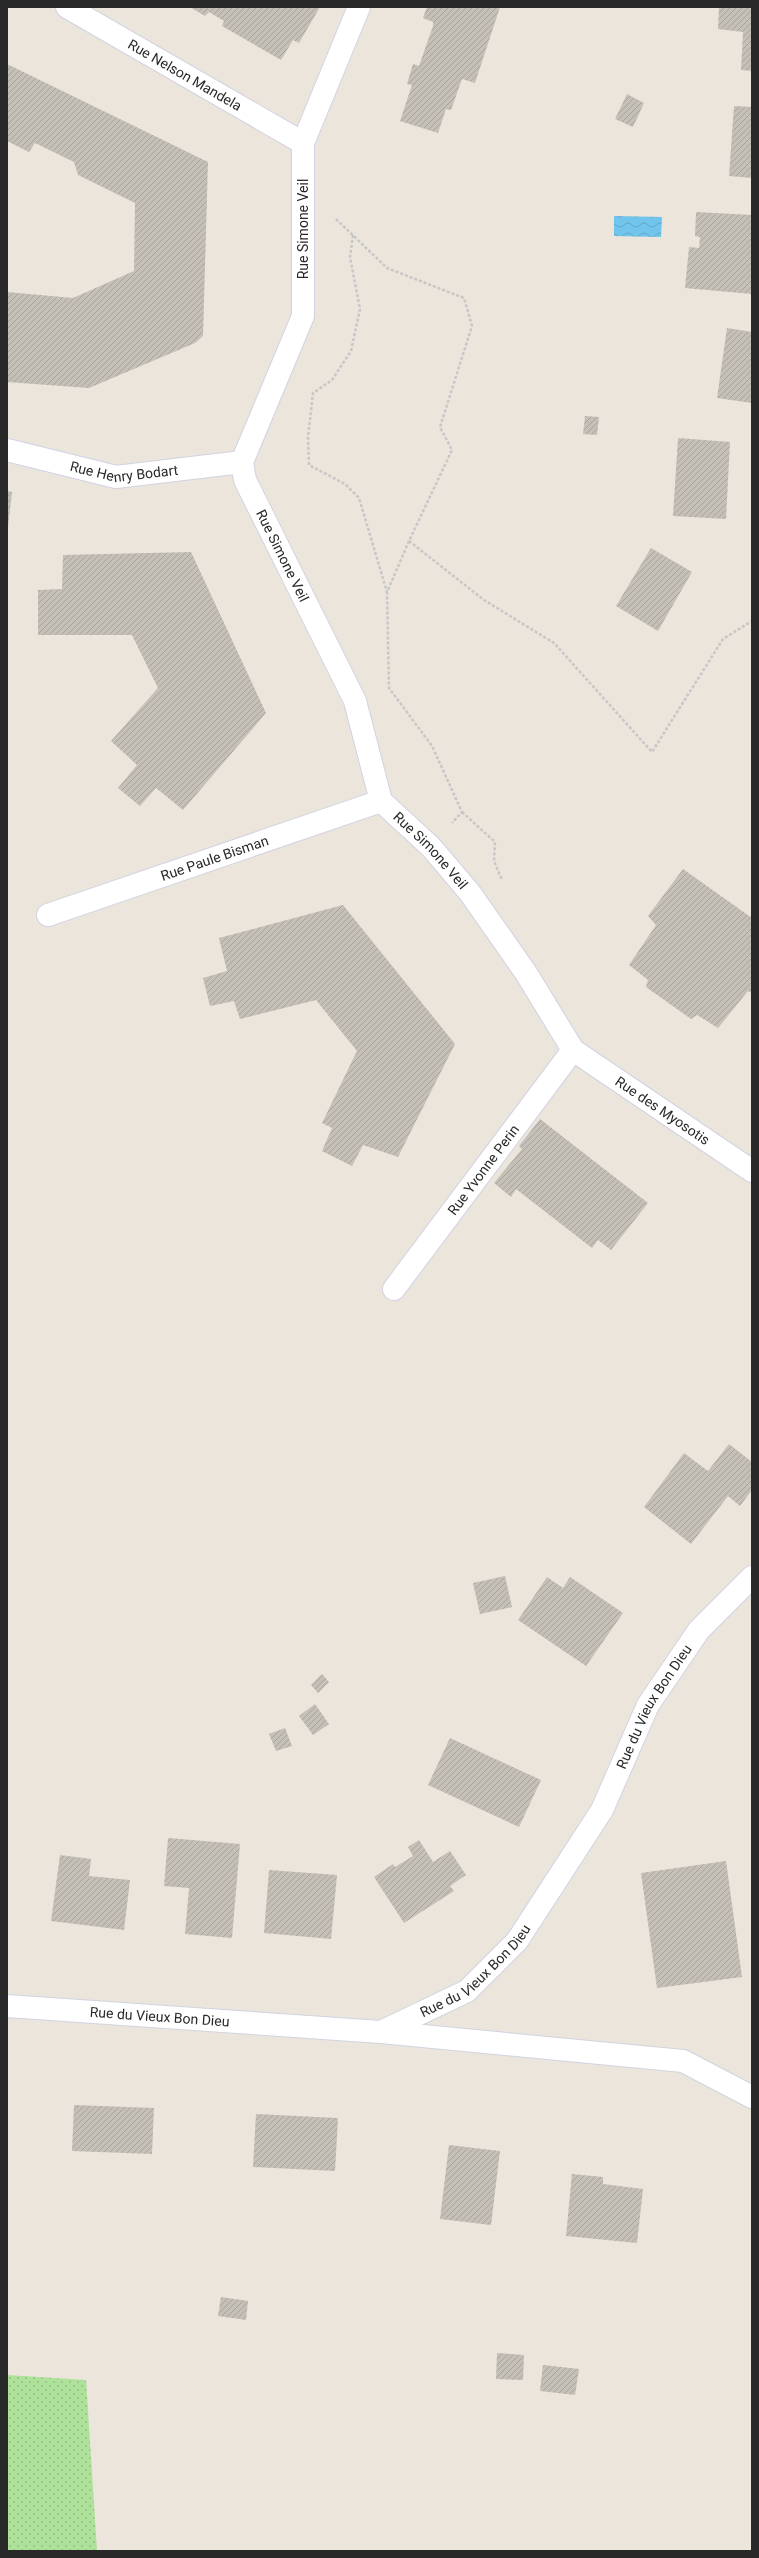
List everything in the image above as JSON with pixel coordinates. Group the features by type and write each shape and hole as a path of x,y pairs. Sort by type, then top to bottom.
{"street":[{"name":"Rue Nelson Mandela","path":"67,7 303,143"},
{"name":"Rue Simone Veil","path":"359,7 303,143 303,316 242,462 245,480 355,701 381,801 431,847 470,893 522,967 572,1050"},
{"name":"Rue Henry Bodart","path":"7,450 116,477 242,462"},
{"name":"Rue Paule Bisman","path":"48,915 381,801"},
{"name":"Rue des Myosotis","path":"572,1050 752,1171"},
{"name":"Rue Yvonne Perin","path":"394,1289 572,1050"},
{"name":"Rue du Vieux Bon Dieu","path":"7,2006 381,2032 467,1991 517,1941 602,1810 648,1705 699,1630 752,1577"},
{"path":"381,2032 683,2061 752,2097"}],"path":[{"path":"333,215 386,268 464,298 472,326 440,427 452,450 409,541 387,592"},
{"path":"353,235 350,257 360,309 351,351 332,380 313,392 308,438 309,465 345,484 359,498 387,592 389,688 432,746 462,812 431,847"},
{"path":"409,541 484,600 554,643 652,752 723,639 752,621"}],"green space":[{"path":"7,2375 86,2380 97,2551 7,2551"}],"water":[{"path":"614,216 662,217 661,237 614,236"}],"building":[{"path":"190,7 320,7 299,43 293,40 281,60 222,26 224,21 209,12 205,16"},
{"path":"427,7 500,7 475,83 462,79 451,110 446,109 438,133 400,121 412,85 407,84 413,64 419,66 433,26 433,22 423,18"},
{"path":"719,7 752,7 752,71 741,70 743,32 718,29"},
{"path":"7,64 208,162 203,336 195,343 89,388 7,382 7,292 73,298 134,271 135,203 78,175 74,162 35,143 29,152 7,141"},
{"path":"627,94 644,103 633,127 615,119"},
{"path":"734,106 752,107 752,178 729,176"},
{"path":"696,212 752,215 752,294 685,288 689,247 699,248 700,237 695,236"},
{"path":"727,328 752,332 752,403 717,398"},
{"path":"585,416 599,417 597,435 583,434"},
{"path":"678,438 730,442 726,519 673,516"},
{"path":"7,491 12,492 8,527 7,527"},
{"path":"651,548 692,572 658,631 616,606"},
{"path":"191,552 266,713 183,810 156,788 140,806 118,788 137,765 111,741 158,688 132,635 38,635 38,590 62,589 63,555"},
{"path":"683,869 752,918 752,993 748,991 718,1028 697,1015 691,1019 646,987 648,980 629,965 656,925 648,916"},
{"path":"343,905 455,1044 398,1157 363,1145 352,1166 322,1151 332,1128 322,1123 357,1051 316,1000 240,1019 234,1001 210,1006 203,978 227,971 219,938"},
{"path":"540,1119 648,1203 611,1250 598,1240 592,1248 516,1189 511,1197 494,1183 522,1149 519,1146"},
{"path":"729,1444 752,1462 752,1490 740,1506 728,1496 691,1544 644,1507 684,1453 708,1471"},
{"path":"505,1576 512,1607 480,1614 473,1583"},
{"path":"547,1577 563,1588 570,1577 623,1613 586,1666 518,1620"},
{"path":"322,1674 329,1682 318,1693 311,1685"},
{"path":"315,1704 329,1724 313,1735 299,1716"},
{"path":"285,1728 292,1746 276,1751 269,1734"},
{"path":"450,1738 541,1780 519,1827 428,1785"},
{"path":"168,1838 240,1844 232,1938 185,1934 189,1888 164,1886"},
{"path":"419,1840 433,1862 450,1851 466,1875 450,1886 454,1891 404,1923 374,1877 393,1864 395,1867 413,1856 408,1847"},
{"path":"60,1855 91,1859 89,1876 130,1880 124,1930 51,1921"},
{"path":"726,1861 742,1977 657,1988 641,1873"},
{"path":"269,1870 337,1875 331,1939 264,1933"},
{"path":"74,2105 154,2108 152,2154 72,2151"},
{"path":"256,2114 338,2118 335,2171 253,2167"},
{"path":"449,2145 500,2151 491,2225 440,2219"},
{"path":"572,2174 603,2177 603,2184 643,2189 637,2243 566,2236"},
{"path":"221,2297 248,2301 246,2320 218,2316"},
{"path":"497,2353 524,2355 523,2380 496,2379"},
{"path":"543,2365 579,2369 575,2395 540,2391"}]}
